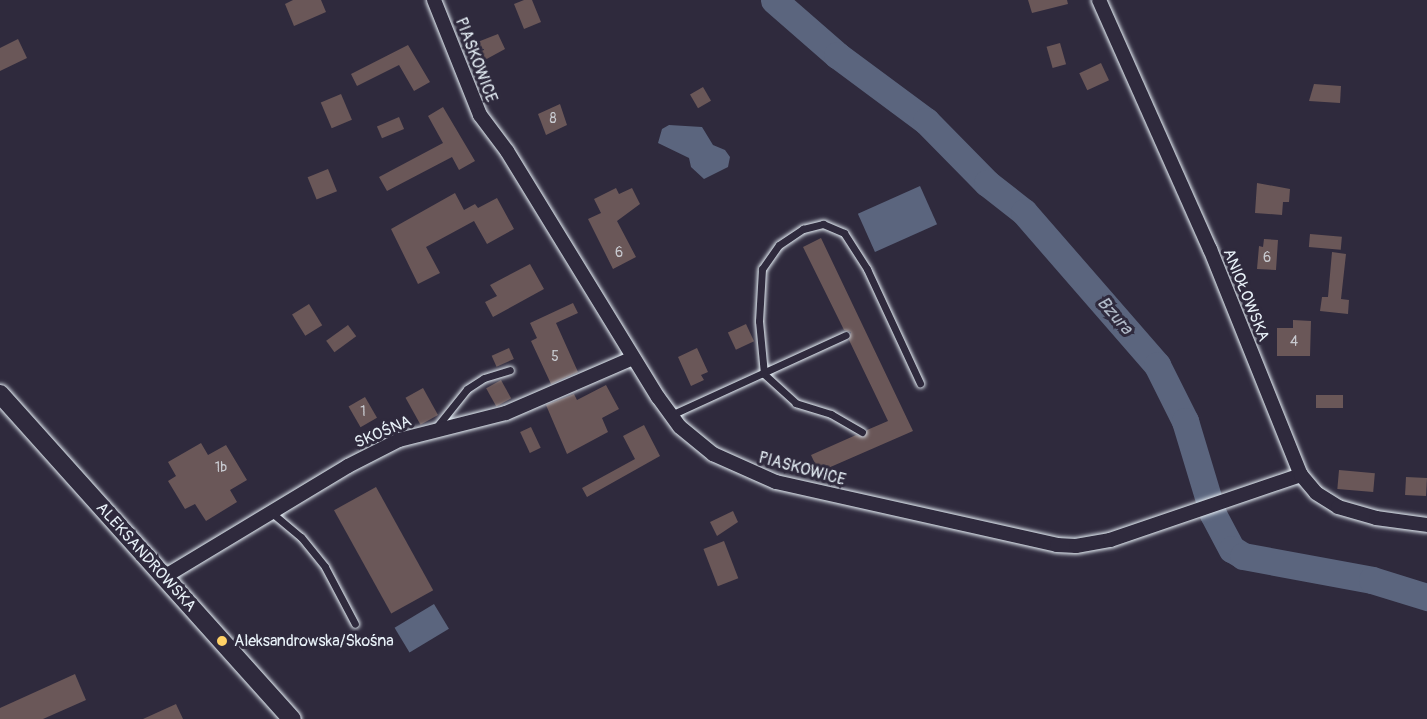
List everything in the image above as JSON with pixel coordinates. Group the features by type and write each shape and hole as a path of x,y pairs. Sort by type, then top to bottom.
{"main road":[{"name":"ALEKSANDROWSKA","path":"0,394 292,719"}],"street":[{"name":"PIASKOWICE","path":"434,0 480,115 528,185 670,415 713,454 776,482 1056,545 1076,546 1110,540 1301,475"},
{"name":"ANIOŁOWSKA","path":"1099,0 1160,133 1301,475 1316,492 1338,507 1376,518 1427,525"},
{"name":"SKOŚNA","path":"164,577 372,453 433,431 527,405 633,358"}],"lane":[{"path":"862,432 831,414 796,403 764,374 759,321 762,269 779,245 803,229 823,224 844,233 867,269 920,383"},
{"path":"670,415 846,335"},
{"path":"433,431 467,389 484,378 510,370"},
{"path":"272,513 301,537 325,567 355,624"}],"water":[{"path":"669,125 702,127 713,145 725,150 730,157 728,167 704,179 691,167 689,158 658,143 662,129"},
{"path":"920,186 937,224 875,252 858,214"},
{"path":"434,604 449,629 410,653 395,628"}],"building":[{"path":"293,0 321,0 326,12 294,26 285,4"},
{"path":"532,0 541,22 524,29 514,4"},
{"path":"1028,0 1067,0 1068,4 1032,13"},
{"path":"498,34 505,49 483,61 475,43"},
{"path":"18,39 27,58 0,71 0,48"},
{"path":"1060,43 1066,64 1053,68 1047,47"},
{"path":"408,45 430,82 414,91 399,65 357,86 351,74"},
{"path":"1101,63 1109,80 1087,90 1079,73"},
{"path":"1314,84 1341,86 1340,103 1309,101"},
{"path":"703,87 711,101 698,108 690,94"},
{"path":"341,94 352,120 332,128 321,103"},
{"path":"560,104 567,125 546,135 538,114"},
{"path":"443,107 475,161 459,170 452,157 387,191 379,177 443,143 428,116"},
{"path":"399,117 404,129 382,138 377,126"},
{"path":"328,169 337,191 317,199 308,177"},
{"path":"1257,183 1290,189 1289,202 1283,202 1282,215 1255,213"},
{"path":"616,188 619,194 632,188 640,204 617,221 636,257 613,269 588,219 601,213 594,199"},
{"path":"455,193 464,210 475,204 478,208 497,198 514,229 487,244 474,221 426,247 440,273 418,284 391,229"},
{"path":"1310,234 1342,237 1341,250 1309,247"},
{"path":"821,238 913,431 819,472 811,455 856,435 864,437 867,430 888,421 849,340 851,332 844,330 803,247"},
{"path":"1264,239 1278,240 1276,270 1257,269 1259,246 1263,247"},
{"path":"1332,252 1346,254 1341,299 1349,300 1348,314 1320,311 1322,297 1328,297"},
{"path":"530,264 544,289 493,317 485,302 497,296 490,285"},
{"path":"573,303 578,313 556,323 578,372 551,384 531,341 537,338 530,323"},
{"path":"309,304 322,325 305,336 292,315"},
{"path":"1293,320 1311,321 1310,356 1277,356 1277,328 1293,328"},
{"path":"746,324 754,341 736,350 728,332"},
{"path":"348,325 356,336 334,352 326,341"},
{"path":"509,348 514,359 497,367 492,356"},
{"path":"697,348 708,372 701,375 704,380 691,386 678,357"},
{"path":"501,380 511,398 496,407 486,388"},
{"path":"606,385 619,409 602,418 608,432 567,454 546,405 574,394 577,400"},
{"path":"423,388 438,415 421,425 406,398"},
{"path":"1316,395 1343,395 1343,408 1316,408"},
{"path":"365,397 377,418 361,427 349,406"},
{"path":"644,425 660,456 587,497 582,488 635,459 623,436"},
{"path":"531,427 541,448 530,453 520,432"},
{"path":"201,443 208,455 226,445 247,480 230,490 237,502 206,521 195,504 185,509 168,481 176,476 168,462"},
{"path":"1339,470 1375,473 1373,492 1337,489"},
{"path":"1406,477 1427,478 1426,496 1405,495"},
{"path":"376,487 433,590 391,613 334,510"},
{"path":"733,511 738,522 717,536 710,522"},
{"path":"724,541 738,578 718,586 703,549"},
{"path":"75,674 86,700 43,719 0,719 0,708"},
{"path":"176,704 183,719 143,719"}],"waterway":[{"name":"Bzura","path":"774,0 837,55 926,121 987,183 1024,212 1157,365 1185,421 1213,514 1232,549 1243,556 1372,580 1427,597"}],"place":[{"name":"Aleksandrowska/Skośna","path":"222,641"}]}
